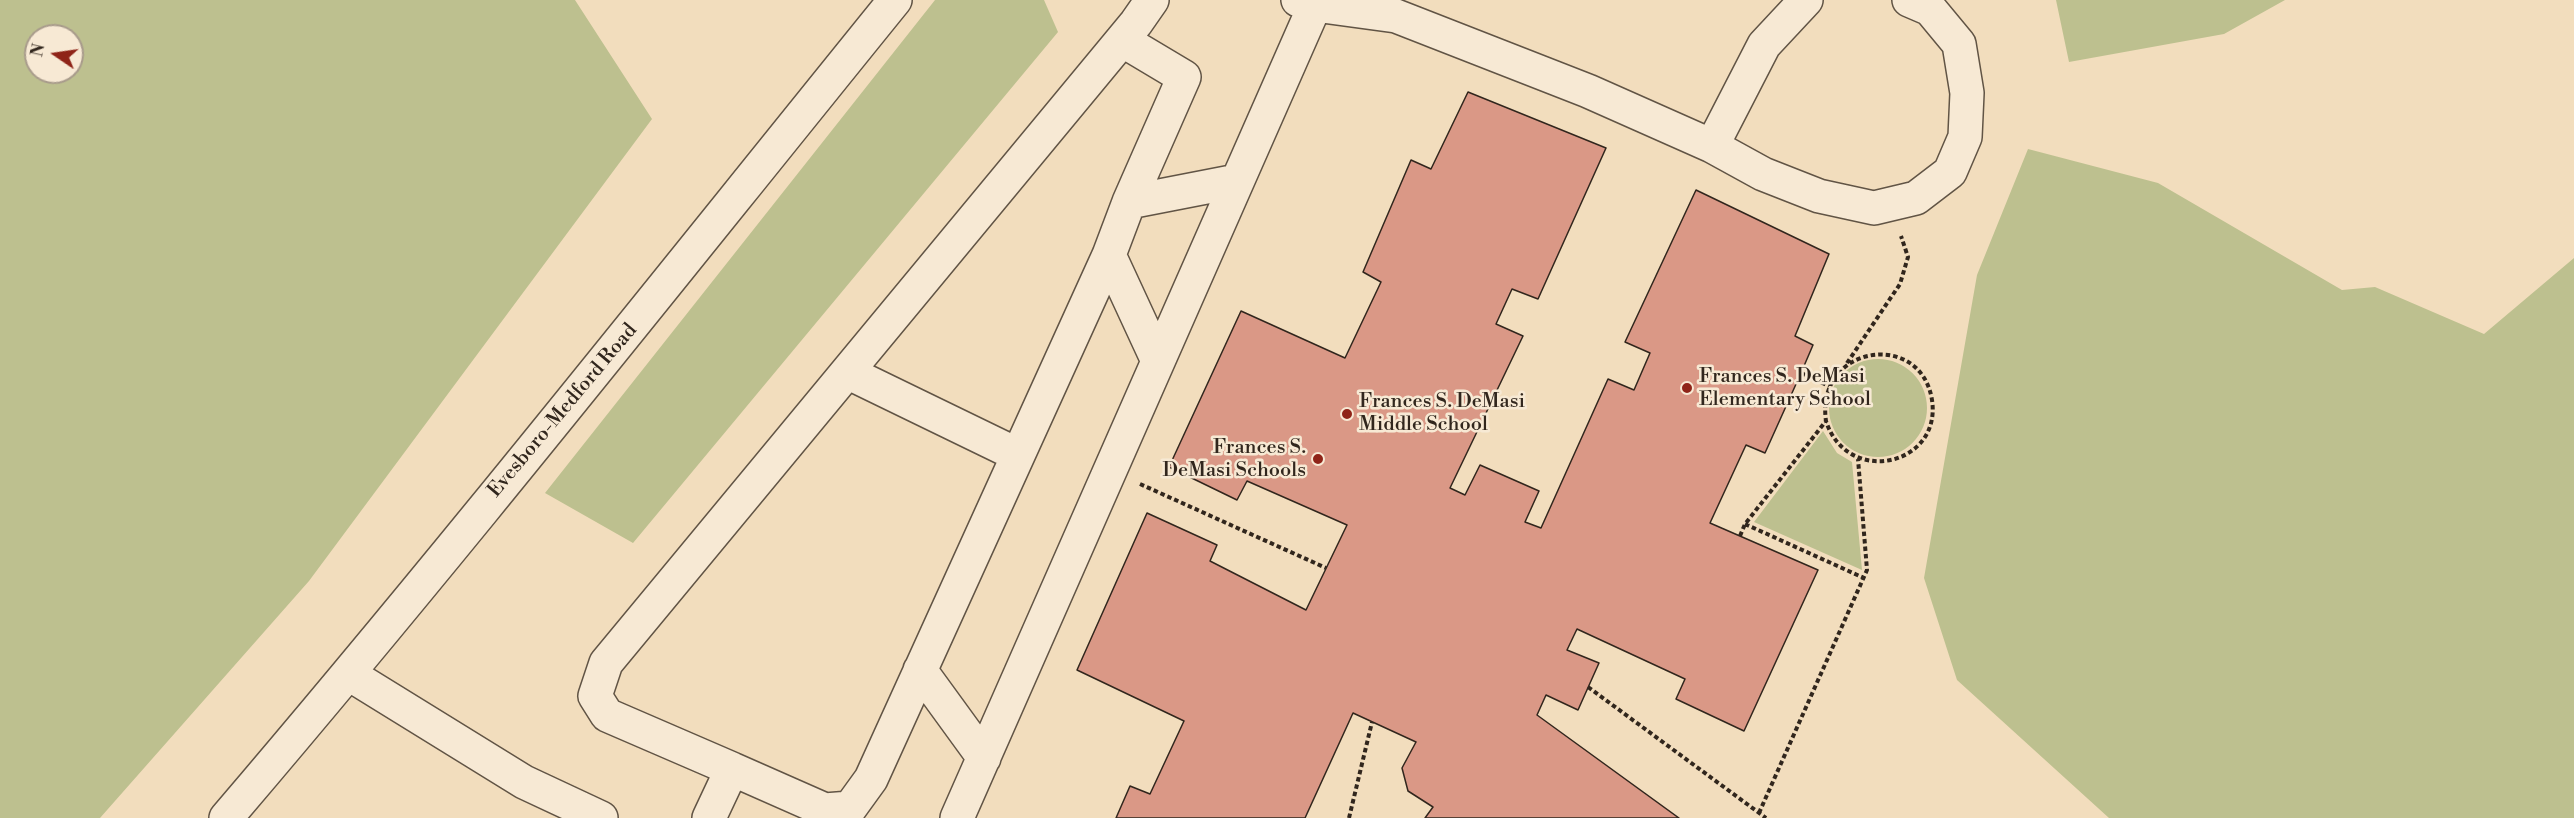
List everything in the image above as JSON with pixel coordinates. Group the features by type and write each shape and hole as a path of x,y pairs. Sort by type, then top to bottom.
{"street":[{"name":"Evesboro-Medford Road","path":"226,818 349,674 638,321 895,0"},
{"path":"1122,40 1184,78 1129,202 1109,255 871,779 849,808 825,810 607,715 594,696 606,663 1122,40 1152,0"},
{"path":"1712,146 1764,45 1806,0"},
{"path":"957,818 1237,181 1306,2 1396,16 1588,91 1712,146 1763,174 1819,196 1874,208 1916,198 1950,172 1965,137 1967,93 1959,44 1930,9 1909,0"},
{"path":"1129,202 1237,181"},
{"path":"1109,255 1158,361"},
{"path":"847,372 1018,455"},
{"path":"920,670 984,758"},
{"path":"349,674 524,782 601,818"},
{"path":"709,818 732,769"}],"path":[{"path":"1847,364 1861,357 1877,354 1892,356 1907,362 1919,372 1928,386 1932,402 1932,417 1927,433 1917,446 1904,456 1890,462 1874,463 1858,459 1838,444 1830,433 1826,421 1825,398 1829,386 1847,364 1900,284 1906,270 1908,257 1891,204"},
{"path":"1801,373 1829,386"},
{"path":"1740,536 1745,524 1826,421"},
{"path":"1759,813 1867,570 1858,459"},
{"path":"1110,471 1326,568"},
{"path":"1745,524 1864,578"},
{"path":"1588,687 1766,818"},
{"path":"1349,818 1372,722"}],"green space":[{"path":"0,0 575,0 652,119 309,581 100,818 0,818"},
{"path":"935,0 1044,0 1058,32 633,543 545,493"},
{"path":"2056,0 2285,0 2224,34 2069,62"},
{"path":"2028,149 2158,183 2342,290 2375,287 2484,334 2574,258 2574,818 2109,818 1957,680 1924,578 1977,275"},
{"path":"1878,359 1897,363 1913,373 1923,389 1927,408 1923,427 1913,443 1897,453 1878,457 1859,453 1843,443 1833,427 1829,408 1833,389 1843,373 1859,363"},
{"path":"1823,431 1837,453 1852,462 1862,570 1754,522"}],"building":[{"name":"Frances S. DeMasi Schools","path":"1468,92 1606,148 1538,299 1512,289 1496,324 1523,336 1450,488 1465,495 1480,465 1539,491 1525,522 1541,528 1608,379 1634,390 1650,353 1625,342 1696,190 1829,254 1795,336 1813,345 1801,373 1765,453 1746,445 1710,523 1818,570 1744,731 1676,699 1685,679 1577,629 1567,650 1599,663 1578,710 1546,695 1537,715 1679,818 1425,818 1433,807 1408,791 1402,768 1416,742 1353,713 1305,818 1116,818 1130,786 1150,794 1184,721 1077,670 1147,513 1217,545 1210,561 1306,610 1347,525 1247,481 1237,500 1169,467 1241,311 1345,358 1381,282 1363,272 1411,160 1431,169"}],"place":[{"name":"Frances S. DeMasi Elementary School","path":"1687,388"},
{"name":"Frances S. DeMasi Middle School","path":"1347,414"},
{"name":"Frances S. DeMasi Schools","path":"1318,459"}]}
